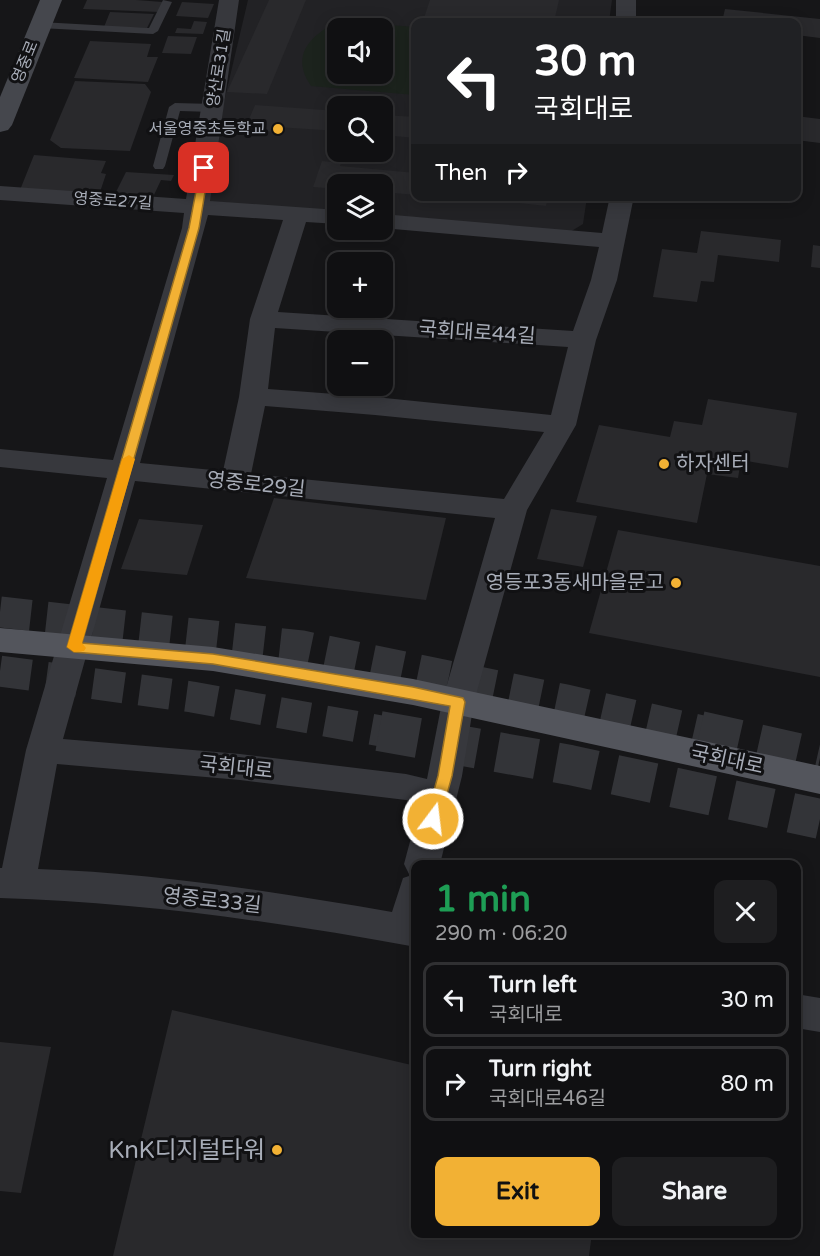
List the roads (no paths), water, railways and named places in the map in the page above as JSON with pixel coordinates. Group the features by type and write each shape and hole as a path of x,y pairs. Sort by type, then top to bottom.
{"main road":[{"name":"영중로","path":"0,125 51,0"},
{"name":"국회대로","path":"0,640 213,659 413,692 820,780"}],"street":[{"name":"양산로31길","path":"74,647 198,207 230,0"},
{"path":"626,0 626,18"},
{"name":"영중로27길","path":"0,193 327,216"},
{"path":"423,860 445,776 458,702 512,510 562,425 583,340 604,280 621,201"},
{"path":"235,482 253,397 263,319 297,213"},
{"path":"393,222 612,241"},
{"name":"국회대로44길","path":"263,319 583,340"},
{"path":"253,397 375,406 562,425"},
{"name":"영중로29길","path":"0,458 512,510"},
{"path":"43,750 74,647"},
{"name":"국회대로","path":"43,750 240,767 406,787 439,796"},
{"name":"영중로33길","path":"43,750 9,883 59,884 286,909 410,931"},
{"path":"801,1012 820,1015"}],"lane":[{"path":"40,25 153,31 166,2"},
{"path":"159,166 175,107 213,108"}],"tunnel":[{"path":"0,612 302,646 566,700 707,732"},
{"path":"0,671 192,697 387,732"},
{"path":"379,731 570,765 820,819"},
{"path":"700,731 820,758"}],"place":[{"name":"서울영중초등학교","path":"278,129"},
{"name":"하자센터","path":"664,464"},
{"name":"영등포3동새마을문고","path":"676,583"},
{"name":"KnK디지털타워","path":"277,1150"}]}
